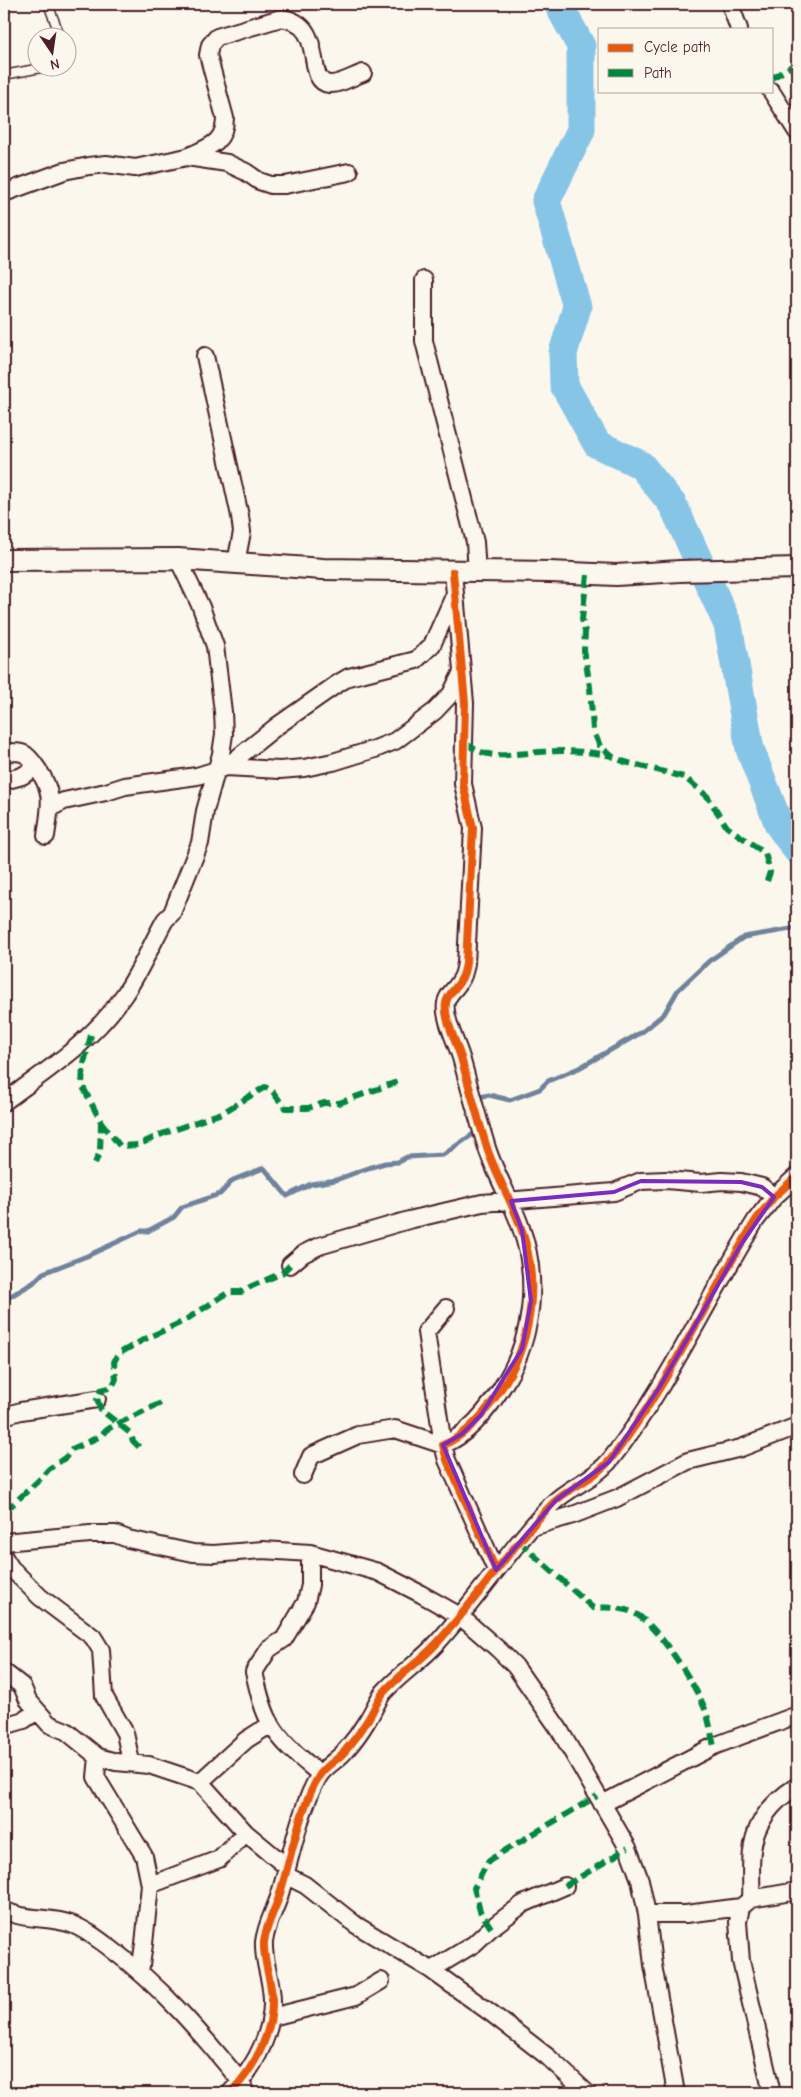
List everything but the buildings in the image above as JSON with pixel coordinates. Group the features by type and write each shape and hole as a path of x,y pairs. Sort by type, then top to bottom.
{"street":[{"path":"730,4 739,28"},
{"path":"4,193 64,171 106,164 135,168 187,157 213,145 221,137 225,128 225,118 208,55 210,45 217,37 281,18 291,19 305,29 310,38 319,76 324,82 331,84 363,73"},
{"path":"772,92 797,132"},
{"path":"187,157 227,163 259,181 271,185 285,185 349,172"},
{"path":"424,280 424,341 475,542 477,572"},
{"path":"205,356 240,516 242,532 236,563"},
{"path":"4,560 178,558 323,569 550,572 616,576 680,571 797,568"},
{"path":"4,1102 75,1050 104,1021 125,994 165,920 172,913 200,843 205,810 221,769 224,734 223,712 215,646 201,607 178,558"},
{"path":"303,1475 311,1456 358,1435 395,1429 443,1445 462,1434 481,1415 500,1391 522,1350 527,1328 531,1301 530,1277 522,1230 487,1148 446,1011 446,1002 449,994 460,981 466,963 473,828 463,784 466,720 453,572"},
{"path":"221,769 319,695 349,677 416,660 432,645 455,594"},
{"path":"50,808 64,801 125,786 197,776 221,769 280,770 304,768 333,762 395,741 420,724 450,694 462,672"},
{"path":"4,752 24,753 31,758 47,782 50,808 46,836"},
{"path":"4,782 22,776 36,767"},
{"path":"4,1910 18,1915 70,1923 93,1936 140,1972 161,1990 193,2024 239,2090 269,2029 272,2017 272,1995 264,1945 266,1929 306,1808 320,1774 345,1751 367,1721 381,1696 400,1675 436,1645 530,1528 556,1500 609,1462 659,1388 756,1220 774,1197 797,1176"},
{"path":"290,1265 303,1254 319,1246 482,1203 614,1192 641,1181 666,1180 702,1183 722,1180 740,1182 762,1187 774,1197"},
{"path":"446,1308 426,1332 443,1445 450,1467 496,1570"},
{"path":"4,1416 55,1404 96,1399"},
{"path":"530,1528 573,1515 617,1498 688,1462 741,1448 797,1426"},
{"path":"4,1542 90,1534 115,1534 128,1539 193,1553 214,1554 263,1550 310,1553 378,1572 460,1616 499,1650 514,1666 559,1729 628,1848 635,1864 647,1914 653,1965 676,2093"},
{"path":"310,1553 310,1585 306,1602 284,1639 269,1649 254,1672 259,1693 271,1724 288,1748 320,1774"},
{"path":"4,1557 11,1568 40,1597 93,1637 101,1650 104,1696 125,1733 131,1762"},
{"path":"4,1672 22,1686 37,1711 49,1724 66,1731 98,1757 116,1762 149,1765 200,1782 246,1833 286,1871 356,1924 431,1970 491,2013 548,2056 587,2093"},
{"path":"4,1726 24,1720 37,1711"},
{"path":"602,1804 714,1746 797,1715"},
{"path":"200,1782 246,1740 271,1724"},
{"path":"98,1757 96,1777 144,1856 150,1885 140,1972"},
{"path":"772,2093 741,1961 738,1922 746,1903 751,1853 757,1828 774,1804 797,1786"},
{"path":"150,1885 219,1859 246,1833"},
{"path":"431,1970 474,1944 491,1928 523,1904 565,1886"},
{"path":"647,1914 686,1914 797,1891"},
{"path":"272,2017 356,1996 381,1981"}],"lane":[{"path":"48,4 57,28"},
{"path":"4,75 28,70"}],"highlighted area":[{"path":"641,1181 741,1182 762,1187 774,1197 742,1243 659,1388 609,1462 556,1500 496,1570 443,1445 462,1434 481,1415 522,1349 531,1301 522,1230 511,1201 614,1192"}],"waterway":[{"path":"558,4 581,46 581,130 546,201 577,307 563,353 564,385 597,444 641,465 673,505 728,625 750,749 779,825 797,850"},
{"path":"479,1097 489,1095 510,1100 540,1089 548,1081 579,1068 642,1032 664,1014 678,990 709,961 744,937 797,928"},
{"path":"4,1300 33,1283 43,1273 87,1256 141,1231 148,1231 174,1217 182,1207 220,1194 233,1180 264,1168 287,1196 311,1184 336,1180 385,1163 398,1162 407,1157 443,1155 479,1130"}],"marked path":[{"path":"774,77 797,63"},
{"path":"587,575 582,619 585,632 584,650 590,687 593,730 600,746 613,757 625,762 684,777 707,796 727,827 765,853 770,872 767,881"},
{"path":"465,743 481,752 495,755 570,751 611,756"},
{"path":"91,1035 83,1067 82,1085 101,1122 100,1152 95,1163"},
{"path":"101,1122 120,1146 138,1145 162,1134 222,1113 265,1087 273,1092 285,1108 308,1108 324,1103 339,1103 397,1082"},
{"path":"139,1447 133,1441 130,1433 101,1410 97,1399 101,1390 112,1387 116,1379 114,1362 118,1354 184,1321 229,1292 241,1292 282,1273 290,1265"},
{"path":"4,1509 12,1505 49,1469 66,1457 72,1449 101,1436 106,1430 163,1402"},
{"path":"518,1541 593,1608 614,1608 629,1611 643,1619 654,1630 676,1658 702,1701 714,1746"},
{"path":"491,1928 480,1911 474,1888 489,1860 597,1796"},
{"path":"565,1886 628,1848"}],"cycle path":[{"path":"453,572 465,703 463,784 473,828 466,963 462,977 447,1000 446,1009 487,1148 513,1208 527,1247 531,1287 527,1326 522,1345 506,1381 494,1400 471,1427 443,1445 447,1460 496,1570"},
{"path":"230,2093 256,2058 268,2031 272,2003 264,1954 265,1936 279,1897 306,1803 319,1776 354,1740 383,1693 437,1643 552,1504 590,1478 611,1459 651,1402 756,1220 774,1197 797,1176"}]}
